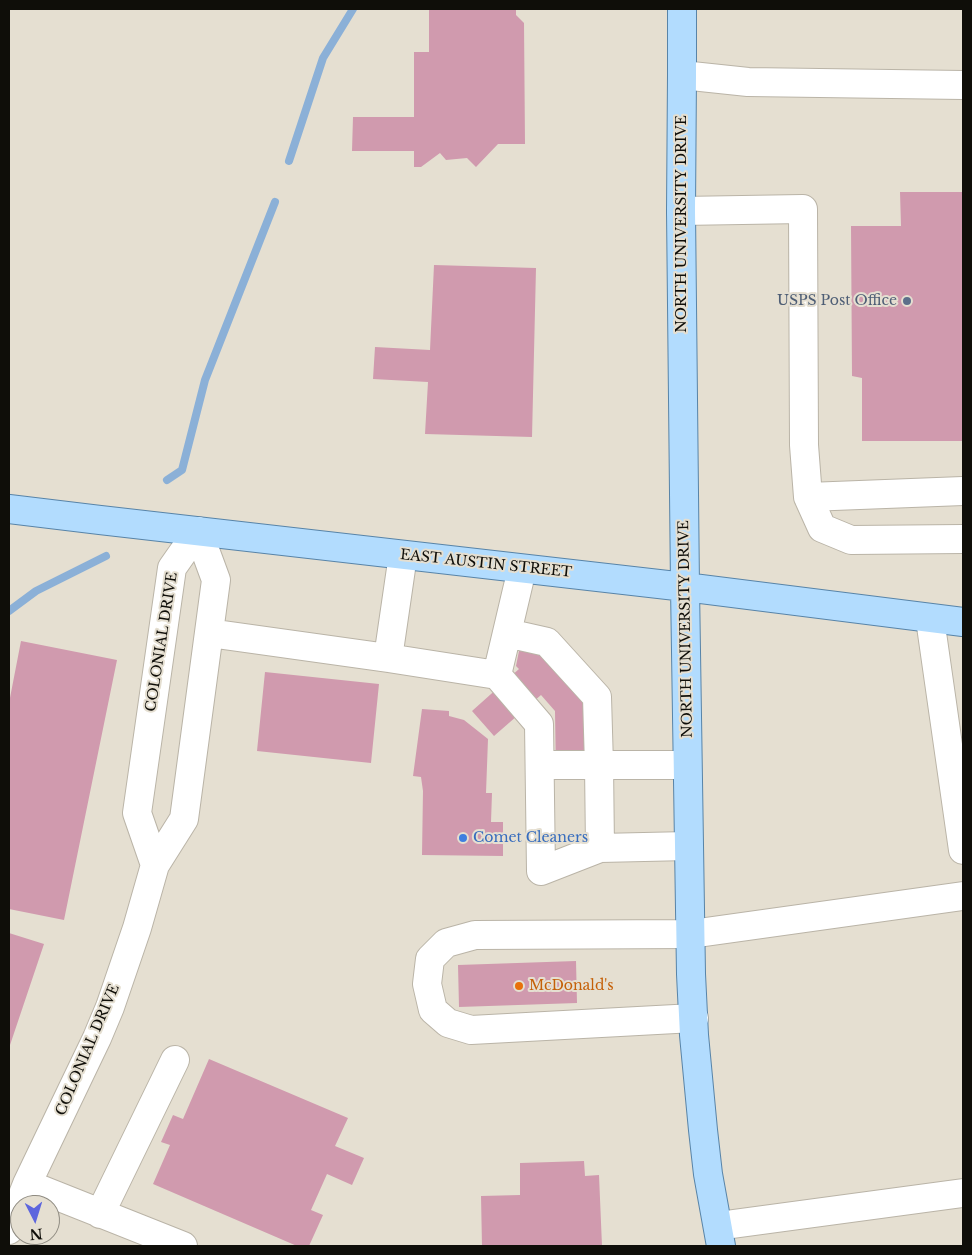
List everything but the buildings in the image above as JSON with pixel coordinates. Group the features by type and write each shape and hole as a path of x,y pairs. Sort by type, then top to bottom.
{"main road":[{"name":"NORTH UNIVERSITY DRIVE","path":"682,9 681,210 691,974 698,1091 708,1174 720,1236"},
{"name":"EAST AUSTIN STREET","path":"9,508 685,587 963,622"}],"street":[{"path":"682,75 748,82 963,85"},
{"path":"681,210 803,209 804,445 808,498 822,528 851,540 963,539"},
{"path":"808,498 963,491"},
{"name":"COLONIAL DRIVE","path":"9,1230 27,1184 110,1007 137,928 155,865 184,819 216,580 198,531"},
{"name":"COLONIAL DRIVE","path":"155,865 137,813 172,568 198,531"},
{"path":"388,658 403,555"},
{"path":"497,675 522,568"},
{"path":"930,619 963,850"},
{"path":"209,633 497,675 539,724 541,871 600,848 688,846"},
{"path":"507,633 548,642 597,697 600,848"},
{"path":"540,765 687,764"},
{"path":"694,1018 471,1030 448,1023 433,1010 427,984 430,958 446,942 475,935 690,934 963,896"},
{"path":"100,1214 175,1060"},
{"path":"27,1184 183,1246"},
{"path":"720,1236 963,1193"}],"waterway":[{"path":"289,161 323,58 353,9"},
{"path":"167,480 182,470 205,380 275,202"},
{"path":"9,611 36,591 106,556"}],"place":[{"name":"USPS Post Office","path":"907,301"},
{"name":"Comet Cleaners","path":"463,838"},
{"name":"McDonald's","path":"519,986"}]}
